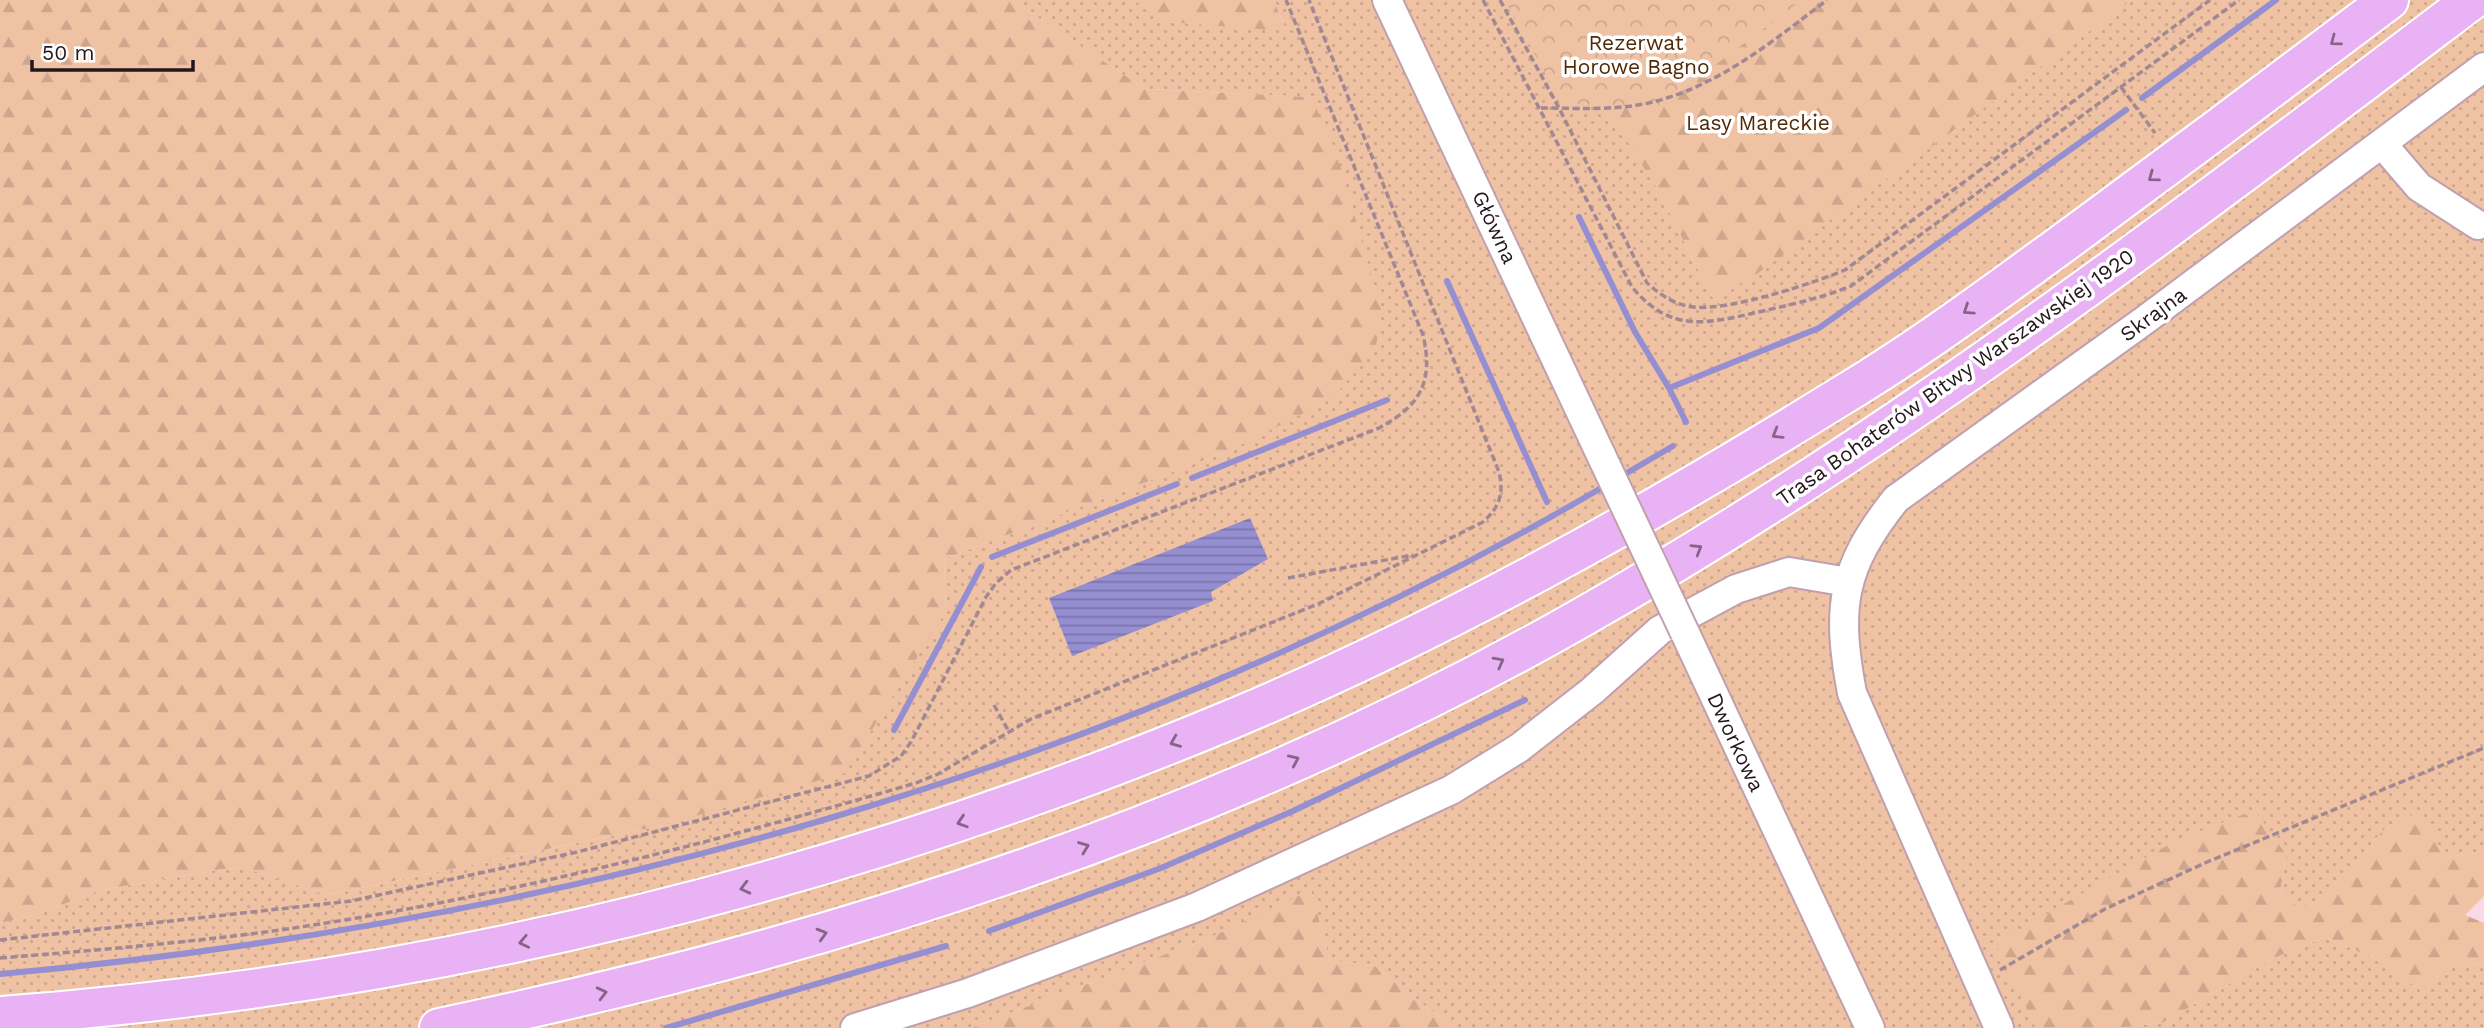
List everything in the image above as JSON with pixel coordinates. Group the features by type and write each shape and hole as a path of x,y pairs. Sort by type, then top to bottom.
{"highway":[{"path":"0,1016 140,1006 289,986 426,963 594,926 763,884 868,853 1038,795 1239,716 1551,566 1847,393 2017,276 2389,0"},
{"name":"Trasa Bohaterów Bitwy Warszawskiej 1920","path":"439,1028 704,968 885,916 1020,872 1262,774 1469,678 1578,620 1766,507 1898,421 2086,290 2472,0"}],"street":[{"name":"Główna","path":"1387,0 1601,455"},
{"name":"Skrajna","path":"1848,582 1866,536 1896,499 2383,145 2484,67"},
{"path":"2383,145 2419,187 2478,225"},
{"name":"Dworkowa","path":"1601,455 1870,1028"},
{"path":"855,1028 968,993 1196,907 1451,790 1489,769 1530,739 1592,691 1660,631 1736,589 1789,572 1848,582 1843,620 1844,652 1852,694 1999,1028"}],"path":[{"path":"0,940 351,901 577,852 869,776 901,756 986,597 996,583 1011,570 1379,428 1401,416 1422,390 1428,368 1423,335 1286,0"},
{"path":"0,958 141,947 260,933 538,883 743,833 916,783 938,774 1008,730 1318,604 1483,522 1499,504 1502,483 1308,0"},
{"path":"1483,0 1632,287 1646,303 1665,316 1697,324 1801,302 1851,286 2239,0"},
{"path":"1500,0 1559,108 1647,283 1663,297 1695,307 1718,305 1797,288 1845,270 2210,0"},
{"path":"1540,108 1599,108 1651,102 1701,86 1751,57 1827,0"},
{"path":"2120,86 2155,133"},
{"path":"1288,578 1419,554"},
{"path":"994,705 1008,730"},
{"path":"1998,971 2105,909 2194,868 2484,748"}],"green space":[{"path":"0,0 1012,0 1145,89 1311,97 1336,151 1381,309 1376,346 1333,398 1233,449 944,559 946,611 845,773 664,825 326,895 245,868 222,869 101,890 32,916 0,923"},
{"path":"1012,0 1134,0 1168,22 1286,30 1274,0 1539,0 2007,91 2132,0 2484,0 2484,848 2477,853 2444,857 2421,811 2382,831 2337,889 2301,909 2280,892 2286,855 1996,943 2036,1028 1453,1028 1373,965 1330,961 1311,891 1209,938 970,1028 0,1028 0,923 32,916 101,890 222,869 245,868 327,895 664,825 946,611 944,559 1233,449 1311,97 1145,89","holes":["1659,192 1743,284 1712,297"]},
{"path":"1134,0 1274,0 1286,31 1168,22"},
{"name":"Rezerwat Horowe Bagno","path":"1505,0 1802,0 1654,111 1561,102"},
{"name":"Lasy Mareckie","path":"1539,0 2132,0 1743,284 1712,297 1659,192"},
{"path":"2255,810 2286,855 2280,892 2301,909 2337,889 2382,831 2421,810 2444,857 2477,853 2484,848 2484,896 2465,915 2484,923 2484,965 2448,963 2425,994 2385,963 2325,937 2272,959 2162,1023 2116,1028 2036,1028 1995,943 2175,841"},
{"path":"1311,890 1330,961 1373,965 1453,1028 970,1028 1209,938"},
{"path":"2325,937 2385,963 2425,994 2448,963 2484,965 2484,1028 2116,1028 2162,1023 2272,959"}],"shaded area":[{"path":"1250,518 1268,559 1211,592 1213,601 1072,656 1049,598"}],"waterway":[{"path":"2142,98 2276,0"},
{"path":"1686,422 1669,388 1819,328 2126,110"},
{"path":"1579,217 1635,332 1669,388"},
{"path":"1447,281 1547,502"},
{"path":"1192,478 1387,400"},
{"path":"1620,477 1673,446"},
{"path":"992,557 1177,484"},
{"path":"0,974 210,950 419,916 627,872 832,818 1033,752 1230,674 1422,585 1608,484"},
{"path":"894,730 981,567"},
{"path":"989,931 1161,868 1293,811 1525,700"},
{"path":"666,1028 946,946"}]}
